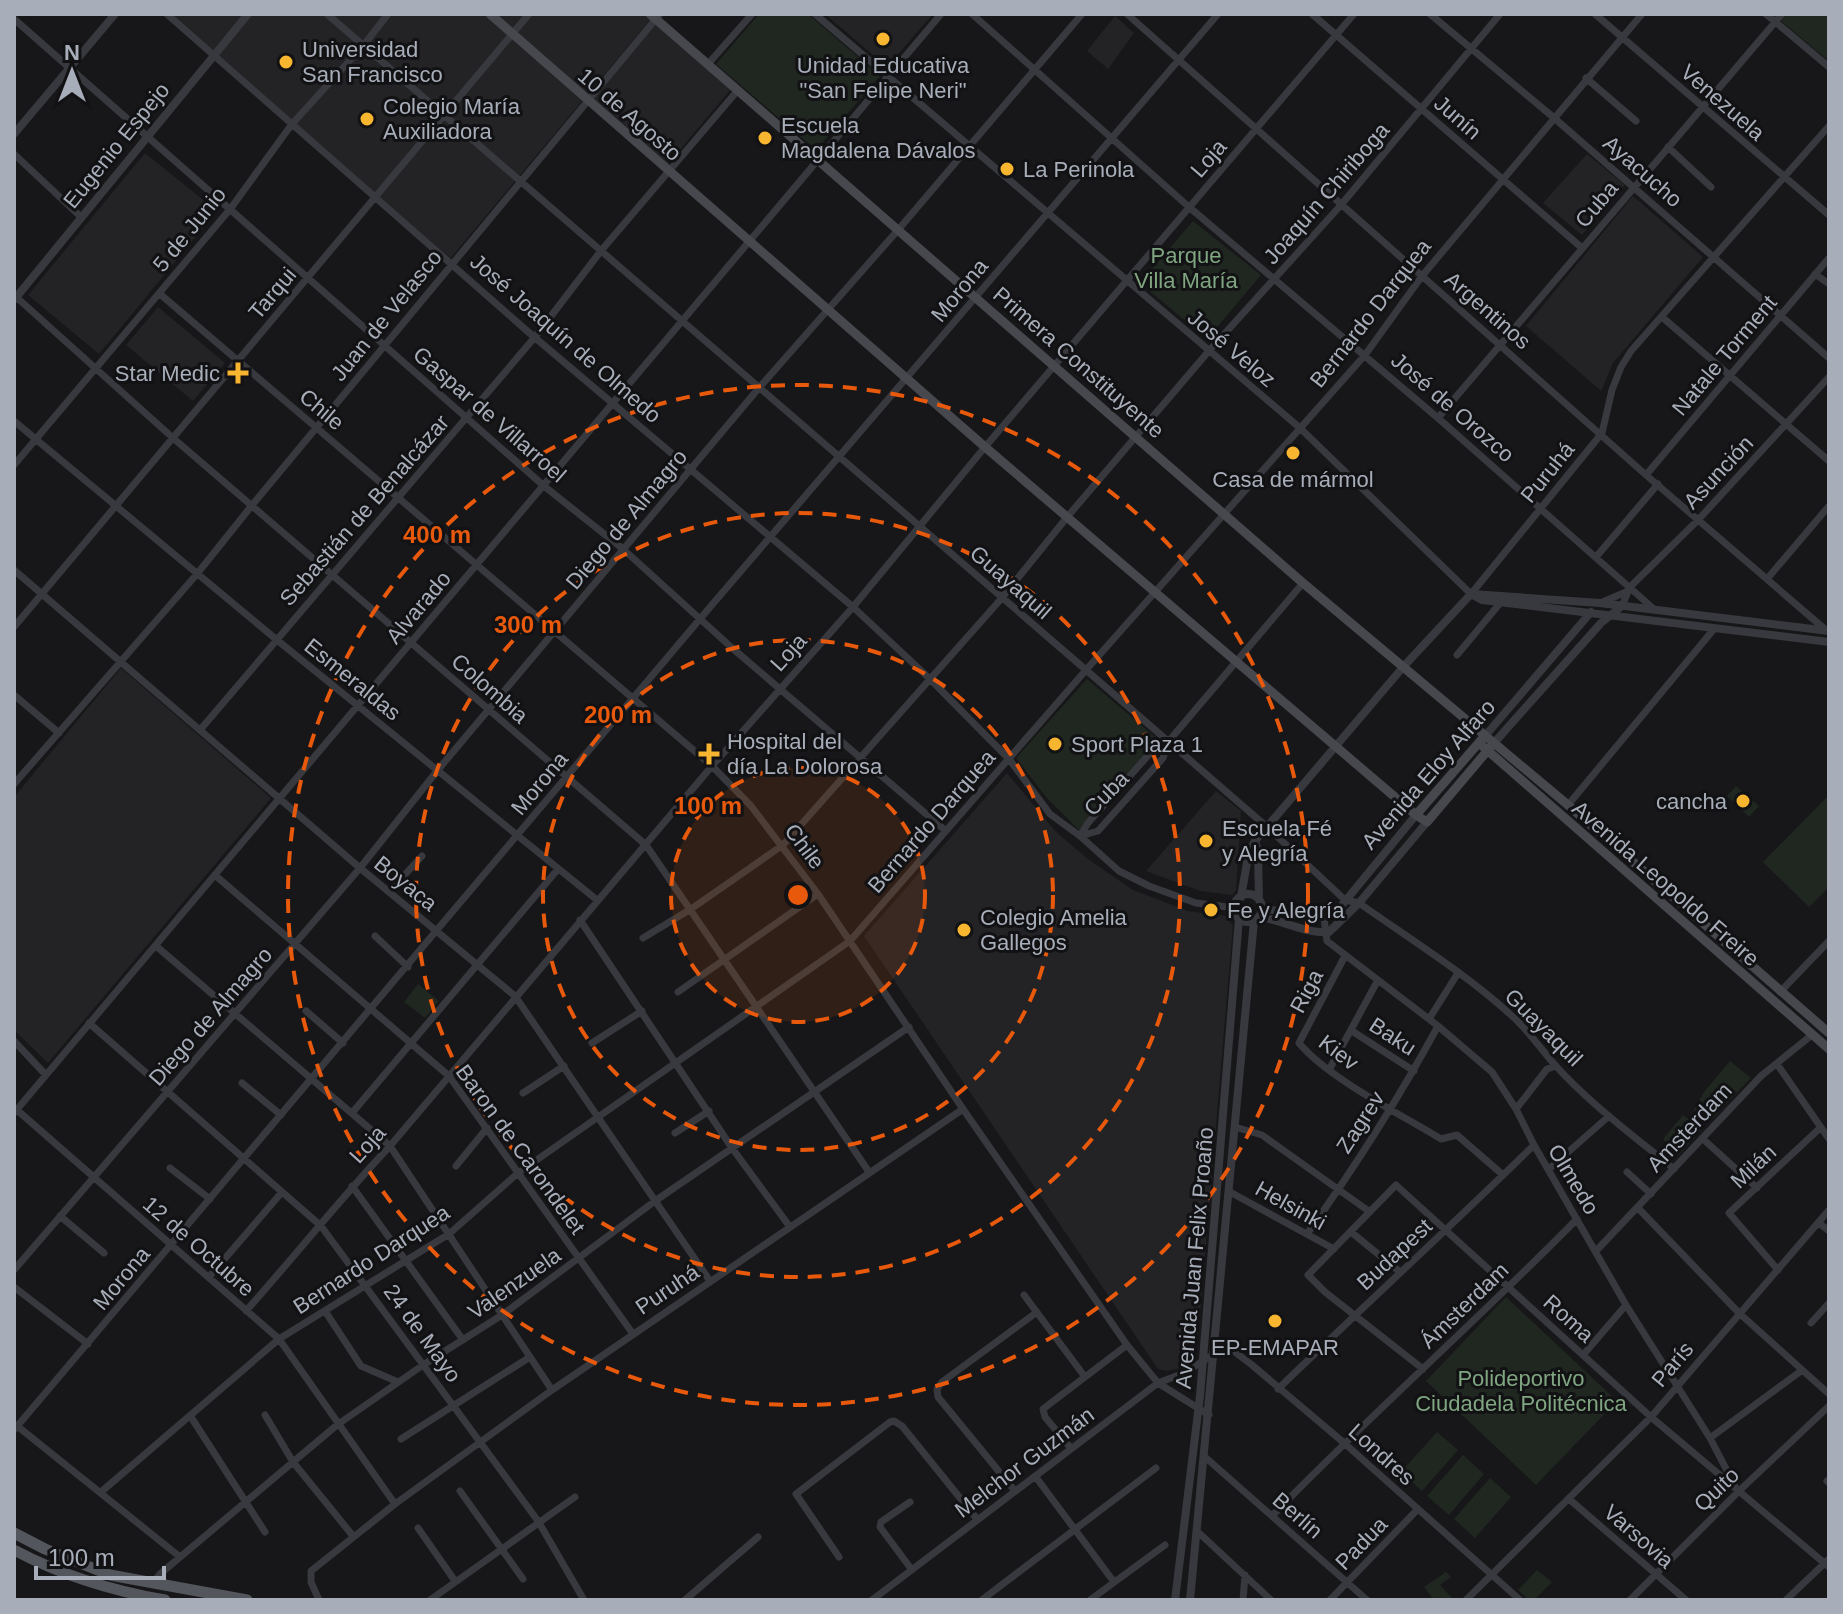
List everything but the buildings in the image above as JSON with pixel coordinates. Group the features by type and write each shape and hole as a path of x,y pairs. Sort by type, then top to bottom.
{"main road":[{"name":"10 de Agosto","path":"490,14 985,447 1427,822"},
{"name":"Primera Constituyente","path":"655,16 1303,583 1404,666 1482,739"},
{"name":"Avenida Leopoldo Freire","path":"1482,739 1829,1049"},
{"name":"Avenida Eloy Alfaro","path":"1416,815 1482,739"},
{"name":"Avenida Leopoldo Freire","path":"1491,747 1568,805 1829,1033"},
{"name":"Avenida Eloy Alfaro","path":"1427,822 1491,747"},
{"path":"14,1533 110,1575 247,1600"},
{"path":"14,1550 39,1563 106,1587 165,1600"}],"street":[{"path":"14,134 115,14"},
{"name":"José Joaquín de Olmedo","path":"167,14 535,337 853,607 1009,759"},
{"name":"Eugenio Espejo","path":"15,297 248,14"},
{"name":"Guayaquil","path":"327,14 1267,827 1345,900 1359,903 1510,1013 1556,1066 1609,1116 1674,1169"},
{"name":"5 de Junio","path":"14,465 231,208 292,124 388,14"},
{"name":"Tarqui","path":"14,627 529,14"},
{"path":"708,64 752,14"},
{"name":"José Veloz","path":"815,14 1300,428 1471,594"},
{"name":"Alvarado","path":"15,1112 941,14"},
{"name":"José de Orozco","path":"972,14 1189,207 1438,418 1655,610"},
{"name":"Diego de Almagro","path":"14,1270 296,944 758,389 1082,14"},
{"name":"Argentinos","path":"1127,14 1646,475 1829,631"},
{"name":"Morona","path":"15,1427 1218,14"},
{"name":"Junín","path":"1312,14 1582,248"},
{"name":"Loja","path":"246,1311 712,766 853,607 985,447 1354,14"},
{"name":"Ayacucho","path":"1430,14 1829,358"},
{"name":"Joaquín Chiriboga","path":"643,938 691,909 783,845 1001,599 1208,352 1341,205 1500,14"},
{"name":"Venezuela","path":"1595,14 1829,215"},
{"name":"Bernardo Darquea","path":"101,1492 279,1339 449,1234 518,1173 850,941 1365,355 1422,276 1642,14"},
{"path":"1766,14 1829,67"},
{"name":"Cuba","path":"1438,418 1782,14"},
{"name":"Juan de Velasco","path":"14,784 197,574 655,16"},
{"name":"Gaspar de Villarroel","path":"14,19 544,486 623,549 946,831"},
{"path":"1586,78 1636,121"},
{"name":"Sebastián de Benalcázar","path":"200,730 535,337 600,252 738,90"},
{"name":"Puruhá","path":"1267,827 1404,666 1471,594 1602,433 1612,390 1631,351 1829,126"},
{"path":"1668,147 1711,187"},
{"path":"14,154 81,217"},
{"name":"Natale Torment","path":"1646,475 1829,258"},
{"path":"1815,274 1829,284"},
{"name":"Chile","path":"160,294 712,766 751,806 818,894 1127,1345 1158,1383 1209,1415"},
{"name":"Colombia","path":"15,297 173,438 334,573 488,711 646,845 869,1172"},
{"path":"1662,317 1829,461"},
{"name":"Asunción","path":"1600,603 1628,589 1699,519 1829,377"},
{"name":"Esmeraldas","path":"14,421 597,900"},
{"path":"1596,557 1658,484"},
{"path":"1767,579 1829,506"},
{"name":"Boyaca","path":"14,570 360,868 515,996 710,1281"},
{"name":"Cuba","path":"1080,836 1152,751 1168,742 1303,583"},
{"name":"Asunción","path":"1622,606 1628,589"},
{"path":"1471,594 1533,596 1829,631 1827,642 1482,600 1471,594"},
{"path":"1457,655 1501,602"},
{"name":"Avenida Eloy Alfaro","path":"1482,739 1600,603"},
{"path":"1609,616 1622,606"},
{"name":"Avenida Eloy Alfaro","path":"1491,747 1609,616"},
{"path":"1568,805 1714,629"},
{"path":"14,695 59,733"},
{"name":"Cuba","path":"1080,836 1098,831 1163,758 1168,742"},
{"path":"1009,759 1050,814 1119,871 1196,903 1235,908"},
{"name":"Avenida Eloy Alfaro","path":"1324,918 1334,913 1416,815"},
{"name":"Avenida Eloy Alfaro","path":"1327,932 1359,903 1427,822"},
{"path":"1235,908 1241,897 1249,851 1267,827"},
{"name":"Avenida Juan Felix Proaño","path":"1190,1600 1259,911 1258,851 1255,841"},
{"path":"389,892 422,856"},
{"path":"352,1113 558,869"},
{"name":"Baron de Carondelet","path":"216,876 449,1076 633,1334"},
{"path":"678,992 818,894"},
{"path":"1235,908 1239,918 1246,922 1259,911 1324,918 1327,932 1309,931 1282,921 1259,911 1251,895 1241,897"},
{"name":"Avenida Juan Felix Proaño","path":"1175,1600 1199,1408 1239,918"},
{"path":"580,920 732,1148 790,1227"},
{"name":"Olmedo","path":"1327,932 1327,941 1438,1026 1492,1072 1626,1305 1710,1438 1738,1492"},
{"path":"375,936 408,967"},
{"path":"1780,992 1829,942"},
{"path":"156,946 390,1146 552,1390"},
{"name":"Riga","path":"1299,1043 1345,956"},
{"path":"1429,1019 1458,973"},
{"path":"1329,1070 1378,980"},
{"path":"306,1011 343,1043"},
{"path":"592,1043 642,1011"},
{"name":"24 de Mayo","path":"89,1023 321,1226 538,1521 584,1600"},
{"name":"Zagrev","path":"1307,1234 1391,1108 1438,1026"},
{"name":"Valenzuela","path":"152,1584 337,1425 502,1315 655,1201 909,1027"},
{"name":"Baku","path":"1352,1031 1414,1071"},
{"name":"Amsterdam","path":"1596,1251 1761,1076 1813,1034"},
{"path":"14,1041 46,1075"},
{"name":"Kiev","path":"1299,1043 1329,1070 1441,1139 1457,1135 1503,1175"},
{"path":"1777,1064 1829,1139"},
{"path":"523,1093 564,1066"},
{"path":"1516,1109 1547,1069 1556,1066"},
{"path":"242,1083 281,1115"},
{"name":"Puruhá","path":"319,1600 311,1582 311,1571 353,1536 552,1390 963,1109"},
{"path":"675,1133 709,1111"},
{"name":"12 de Octubre","path":"15,1112 95,1176 171,1247 279,1339 395,1504"},
{"path":"1549,1169 1609,1116"},
{"path":"1235,1127 1262,1135 1370,1212 1308,1275 1423,1369"},
{"path":"456,1166 487,1128"},
{"name":"Milán","path":"1778,1270 1729,1213 1820,1128"},
{"path":"1703,1139 1757,1188"},
{"name":"Budapest","path":"1278,1389 1534,1145"},
{"path":"170,1168 210,1199"},
{"path":"1627,1172 1651,1194"},
{"name":"Roma","path":"1370,1212 1397,1184 1651,1417 1827,1563"},
{"path":"352,1186 463,1340"},
{"path":"209,1277 282,1192"},
{"name":"Helsinki","path":"1230,1192 1334,1249"},
{"path":"1638,1208 1739,1313 1829,1394"},
{"name":"París","path":"1466,1600 1651,1417 1829,1210"},
{"path":"60,1216 104,1253"},
{"name":"Ámsterdam","path":"1272,1516 1343,1442 1509,1288 1577,1219"},
{"path":"1819,1223 1829,1231"},
{"path":"1351,1232 1400,1272"},
{"path":"14,1287 88,1344"},
{"path":"1024,1295 1085,1377"},
{"path":"1811,1323 1829,1303"},
{"path":"1583,1355 1626,1305"},
{"path":"325,1311 361,1366 398,1382"},
{"path":"1015,1491 938,1397 937,1389 942,1382 1037,1312"},
{"path":"1070,1447 1045,1417 1043,1409 1127,1345"},
{"name":"Londres","path":"1215,1352 1227,1346 1234,1350 1343,1442 1520,1600"},
{"name":"Melchor Guzmán","path":"872,1600 1158,1383 1203,1362 1215,1352"},
{"path":"401,1439 530,1357"},
{"path":"1710,1438 1801,1371"},
{"name":"Quito","path":"1630,1600 1829,1406"},
{"path":"265,1415 293,1462 353,1536"},
{"path":"191,1417 265,1532"},
{"path":"839,1557 796,1494 894,1421 902,1426 977,1519"},
{"path":"15,1427 180,1557"},
{"name":"Berlín","path":"1205,1457 1367,1600"},
{"path":"983,1599 1156,1468"},
{"path":"1035,1476 1114,1582"},
{"path":"460,1491 523,1579"},
{"path":"430,1600 575,1497"},
{"name":"Varsovia","path":"1569,1499 1686,1600"},
{"path":"910,1502 881,1522 880,1527 912,1570"},
{"name":"Padua","path":"1330,1600 1417,1510"},
{"path":"418,1528 455,1581"},
{"path":"1198,1532 1271,1600"},
{"path":"685,1600 758,1537"},
{"path":"1090,1600 1165,1545"},
{"path":"1786,1600 1827,1563"},
{"path":"1243,1600 1245,1575"}],"shaded area":[{"path":"173,14 655,14 449,260"},
{"name":"Unidad Educativa \"San Felipe Neri\"","path":"825,14 933,14 887,67"},
{"path":"1115,16 1134,33 1108,69 1087,51"},
{"path":"656,24 732,88 668,164 591,100"},
{"path":"145,153 217,211 99,354 28,295"},
{"path":"1587,154 1625,185 1582,235 1543,203"},
{"path":"1633,196 1703,257 1613,363 1601,391 1526,326"},
{"path":"158,307 225,363 193,401 126,345"},
{"path":"121,668 271,798 48,1063 14,1030 14,797"},
{"path":"1007,773 1056,832 1133,890 1188,911 1226,916 1233,926 1197,1349 1191,1362 1177,1369 1158,1369 864,936"},
{"name":"Escuela Fé y Alegría","path":"1216,791 1241,811 1236,891 1232,895 1200,891 1146,871"}],"green space":[{"path":"759,14 808,14 880,76 816,150 716,64"},
{"path":"1787,14 1829,14 1829,61 1781,21"},
{"name":"Parque Villa María","path":"1193,221 1261,275 1207,339 1140,283"},
{"path":"1087,679 1161,742 1081,832 1046,797 1016,758"},
{"name":"cancha","path":"1736,786 1759,806 1749,817 1727,796"},
{"path":"1829,795 1829,887 1809,907 1763,862"},
{"path":"418,984 439,1001 425,1018 404,1002"},
{"path":"1730,1061 1751,1078 1722,1108 1718,1105 1716,1109 1719,1112 1709,1122 1694,1110 1704,1092"},
{"path":"1683,1115 1702,1129 1679,1155 1663,1139"},
{"name":"Polideportivo Ciudadela Politécnica","path":"1506,1297 1617,1401 1536,1485 1426,1381"},
{"path":"1437,1432 1458,1450 1422,1491 1401,1472"},
{"path":"1463,1455 1484,1474 1449,1515 1427,1496"},
{"path":"1490,1478 1511,1497 1475,1538 1454,1519"},
{"path":"1537,1570 1552,1582 1534,1600 1529,1600 1518,1590"},
{"path":"1446,1572 1451,1577 1440,1585 1454,1600 1434,1600 1424,1587"}],"place":[{"name":"Unidad Educativa \"San Felipe Neri\"","path":"883,39"},
{"name":"Universidad San Francisco","path":"286,62"},
{"name":"Colegio María Auxiliadora","path":"367,119"},
{"name":"Escuela Magdalena Dávalos","path":"765,138"},
{"name":"La Perinola","path":"1007,169"},
{"name":"Star Medic","path":"238,373"},
{"name":"Casa de mármol","path":"1293,453"},
{"name":"Sport Plaza 1","path":"1055,744"},
{"name":"Hospital del día La Dolorosa","path":"709,754"},
{"name":"cancha","path":"1743,801"},
{"name":"Escuela Fé y Alegría","path":"1206,841"},
{"name":"Fe y Alegría","path":"1211,910"},
{"name":"Colegio Amelia Gallegos","path":"964,930"},
{"name":"EP-EMAPAR","path":"1275,1321"}]}
